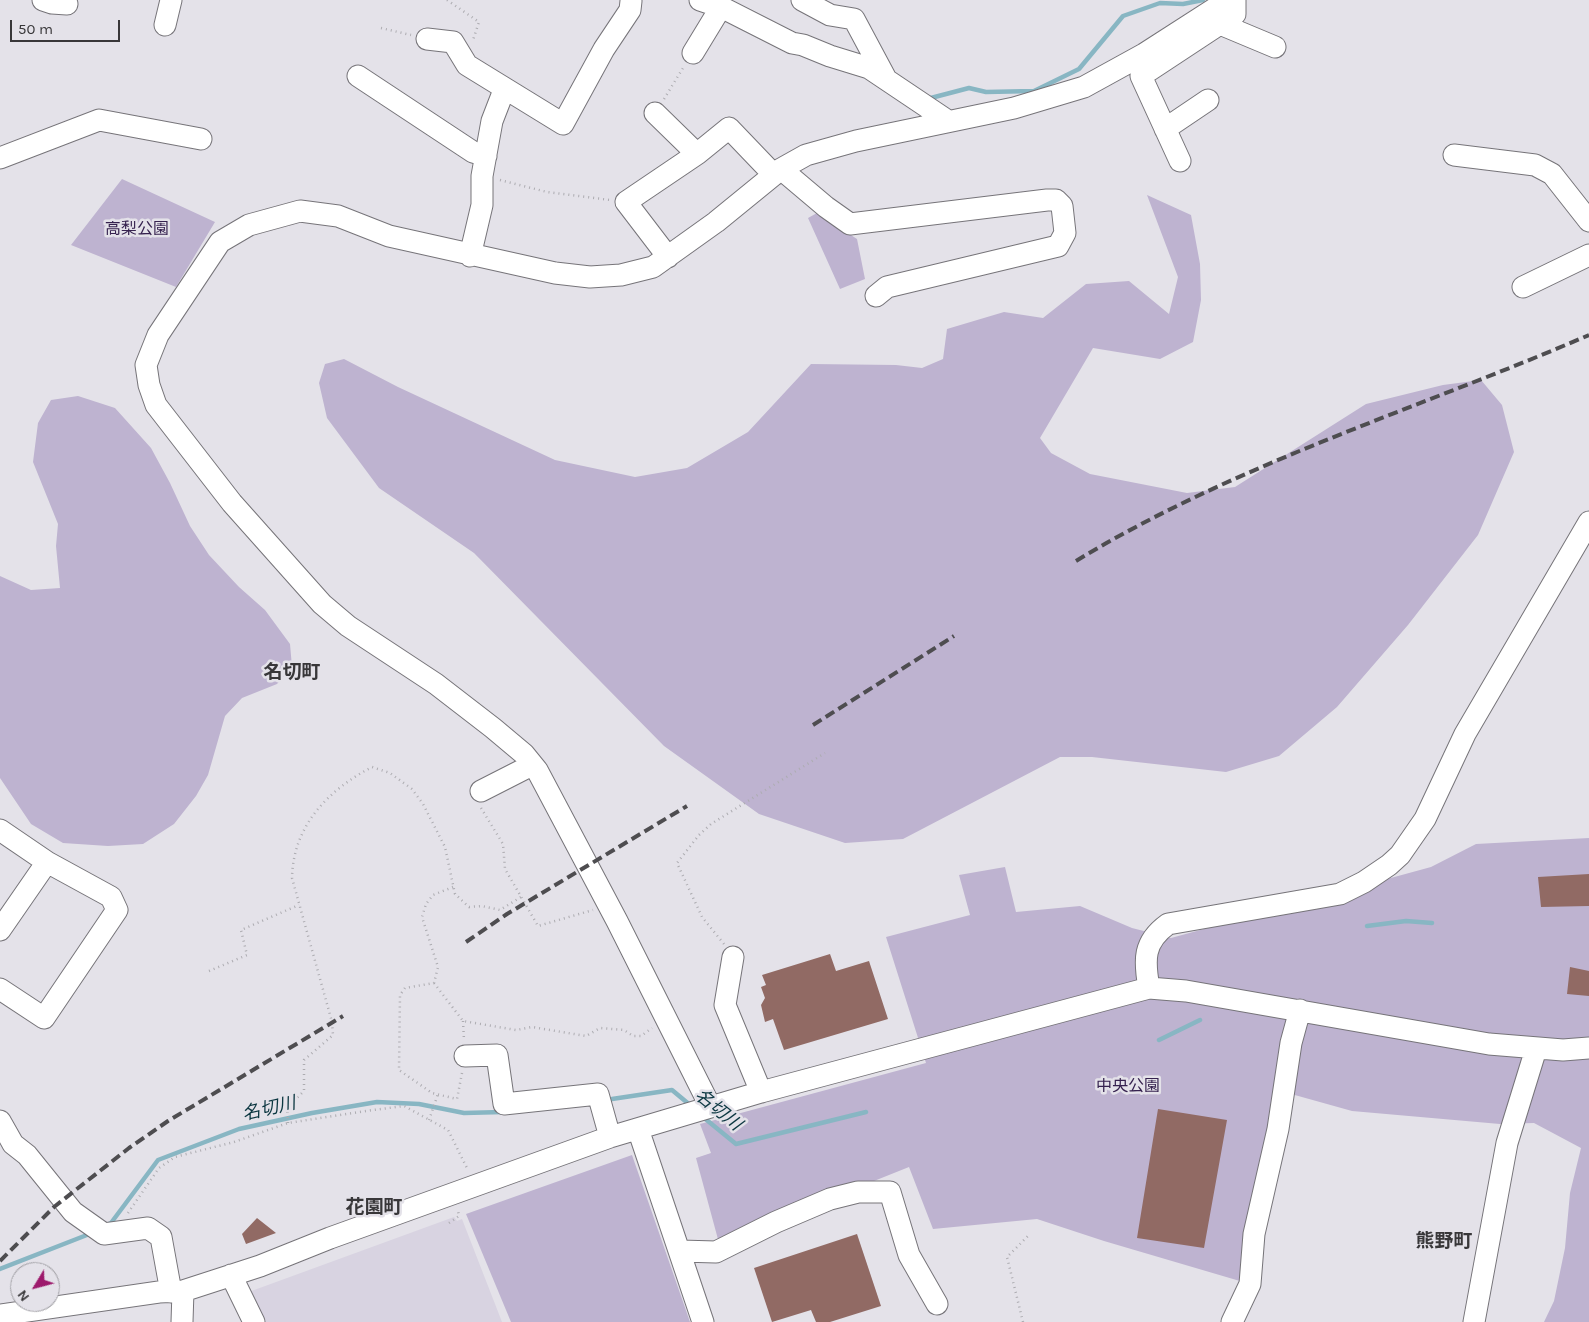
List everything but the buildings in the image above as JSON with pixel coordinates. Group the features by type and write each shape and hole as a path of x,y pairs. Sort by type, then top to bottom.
{"street":[{"path":"44,0 52,3 67,4"},
{"path":"165,25 171,0"},
{"path":"700,0 720,7 792,43 869,68 948,121"},
{"path":"802,0 830,15 854,19 885,79"},
{"path":"708,1107 559,810 532,765 524,754 480,718 422,675 348,626 322,604 232,503 156,405 149,385 146,365 158,335 220,242 249,225 300,211 338,216 389,236 470,256 555,273 590,277 621,275 645,269 654,266 668,257 778,172 806,155 856,142 924,129 948,121 1014,108 1084,87 1144,54 1228,0"},
{"path":"1180,161 1141,76 1235,14 1235,0"},
{"path":"427,39 453,42 467,66 563,124 604,48 631,5"},
{"path":"695,49 720,7"},
{"path":"1220,24 1275,47"},
{"path":"358,76 473,152 484,166"},
{"path":"470,256 482,205 484,166 492,121 504,90"},
{"path":"1165,129 1208,100"},
{"path":"655,113 697,154"},
{"path":"0,158 99,120 201,139"},
{"path":"668,257 626,202 697,154 729,128 778,172 850,224 1047,200 1056,200 1062,206 1066,233 1058,246 887,287 876,296"},
{"path":"1454,155 1535,165 1552,174 1589,221"},
{"path":"1523,287 1589,255"},
{"path":"1149,988 1145,962 1148,948 1156,932 1168,924 1340,894 1364,882 1400,855 1425,819 1465,734 1589,522"},
{"path":"481,791 532,765"},
{"path":"0,830 47,862 110,897 117,910 44,1018 0,989"},
{"path":"0,930 47,862"},
{"path":"734,957 725,1006 761,1092"},
{"path":"0,1315 177,1292 231,1275 610,1137 761,1092 1149,988 1186,991 1489,1044 1536,1049 1563,1050 1589,1048"},
{"path":"1232,1322 1250,1284 1254,1234 1278,1129 1291,1043 1300,1010"},
{"path":"1474,1322 1507,1142 1536,1049"},
{"path":"465,1056 497,1055 504,1104 598,1094 610,1137"},
{"path":"0,1121 13,1144 26,1155 73,1212 102,1230 148,1228 161,1237 177,1292 182,1322"},
{"path":"638,1129 703,1322"},
{"path":"680,1251 716,1252 776,1222 830,1199 858,1192 890,1192 909,1255 937,1304"},
{"path":"231,1275 254,1322"}],"path":[{"path":"447,0 479,22 473,43 463,59"},
{"path":"381,28 427,39"},
{"path":"655,113 695,49"},
{"path":"484,166 547,192 626,202"},
{"path":"734,957 702,917 677,863 699,835 711,824 826,753"},
{"path":"288,1123 287,1108 304,1091 304,1060 333,1034 332,1022 292,878 293,861 306,826 323,801 357,775 372,767 390,773 412,789 424,804 445,847 455,894 469,907 482,906 500,910 521,897"},
{"path":"481,791 477,801 502,844 505,869 538,926 608,906"},
{"path":"434,982 438,967 422,917 426,904 433,895 454,887"},
{"path":"209,971 247,955 241,930 300,904"},
{"path":"434,982 463,1022 465,1056 457,1099 438,1094 414,1082 399,1070 400,995 405,988 434,982"},
{"path":"463,1022 516,1030 532,1027 586,1036 600,1028 614,1028 624,1030 633,1036 641,1036 652,1029 656,1022"},
{"path":"429,1120 438,1094"},
{"path":"102,1230 159,1168 175,1157 234,1142 288,1123 404,1106 448,1130 458,1146 475,1185"},
{"path":"449,1223 459,1216 458,1211"},
{"path":"1023,1322 1007,1257 1028,1236"}],"shaded area":[{"path":"454,1217 457,1221 462,1219 502,1322 262,1322 246,1293"}],"green space":[{"name":"高梨公園","path":"122,179 215,222 176,287 71,245"},
{"path":"1147,195 1191,215 1200,264 1201,300 1193,342 1160,359 1093,348 1040,438 1051,453 1090,474 1187,493 1235,487 1366,404 1443,385 1481,380 1502,405 1514,452 1478,535 1408,625 1337,707 1279,756 1226,772 1092,757 1060,757 903,839 845,843 759,814 664,746 474,553 379,488 327,418 319,383 325,364 344,359 398,387 555,460 635,477 687,468 748,432 811,364 896,365 922,368 943,359 947,329 1004,312 1043,318 1086,284 1129,281 1169,314 1178,277"},
{"path":"817,213 857,239 865,279 840,289 808,218"},
{"path":"78,396 115,408 151,448 190,526 209,555 239,587 265,610 290,644 292,667 277,684 242,698 225,716 208,775 196,796 174,824 143,844 108,846 63,843 31,824 0,778 0,576 31,590 60,588 56,546 58,524 33,462 38,423 51,400"},
{"name":"中央公園","path":"1589,838 1589,1322 1544,1322 1554,1301 1565,1248 1570,1193 1581,1148 1534,1123 1500,1124 1352,1111 1284,1092 1250,1284 1037,1219 933,1229 909,1167 719,1243 696,1158 711,1153 700,1124 926,1063 886,937 970,915 959,875 1005,867 1016,912 1080,906 1132,928 1171,938 1431,867 1476,844"},
{"path":"632,1155 690,1322 511,1322 466,1214"}],"waterway":[{"path":"927,99 969,88 986,92 1034,91 1079,69 1123,16 1160,3 1183,4 1203,0"},
{"name":"名切川","path":"1367,926 1406,921 1432,923"},
{"name":"名切川","path":"1159,1040 1200,1020"},
{"name":"名切川","path":"612,1099 672,1090 690,1105"},
{"name":"名切川","path":"107,1225 111,1223 158,1160 239,1129 312,1113 377,1102 419,1104 464,1113 503,1112"},
{"name":"名切川","path":"703,1117 736,1144 866,1112"},
{"name":"名切川","path":"0,1269 92,1233"}],"railway":[{"path":"1076,561 1137,526 1263,466 1589,335"},
{"path":"813,725 954,636"},
{"path":"466,942 507,914 687,806"},
{"path":"0,1261 54,1207 129,1148 168,1121 343,1016"}],"district":[{"name":"名切町","path":"292,673"},
{"name":"花園町","path":"374,1208"},
{"name":"熊野町","path":"1444,1242"}]}
